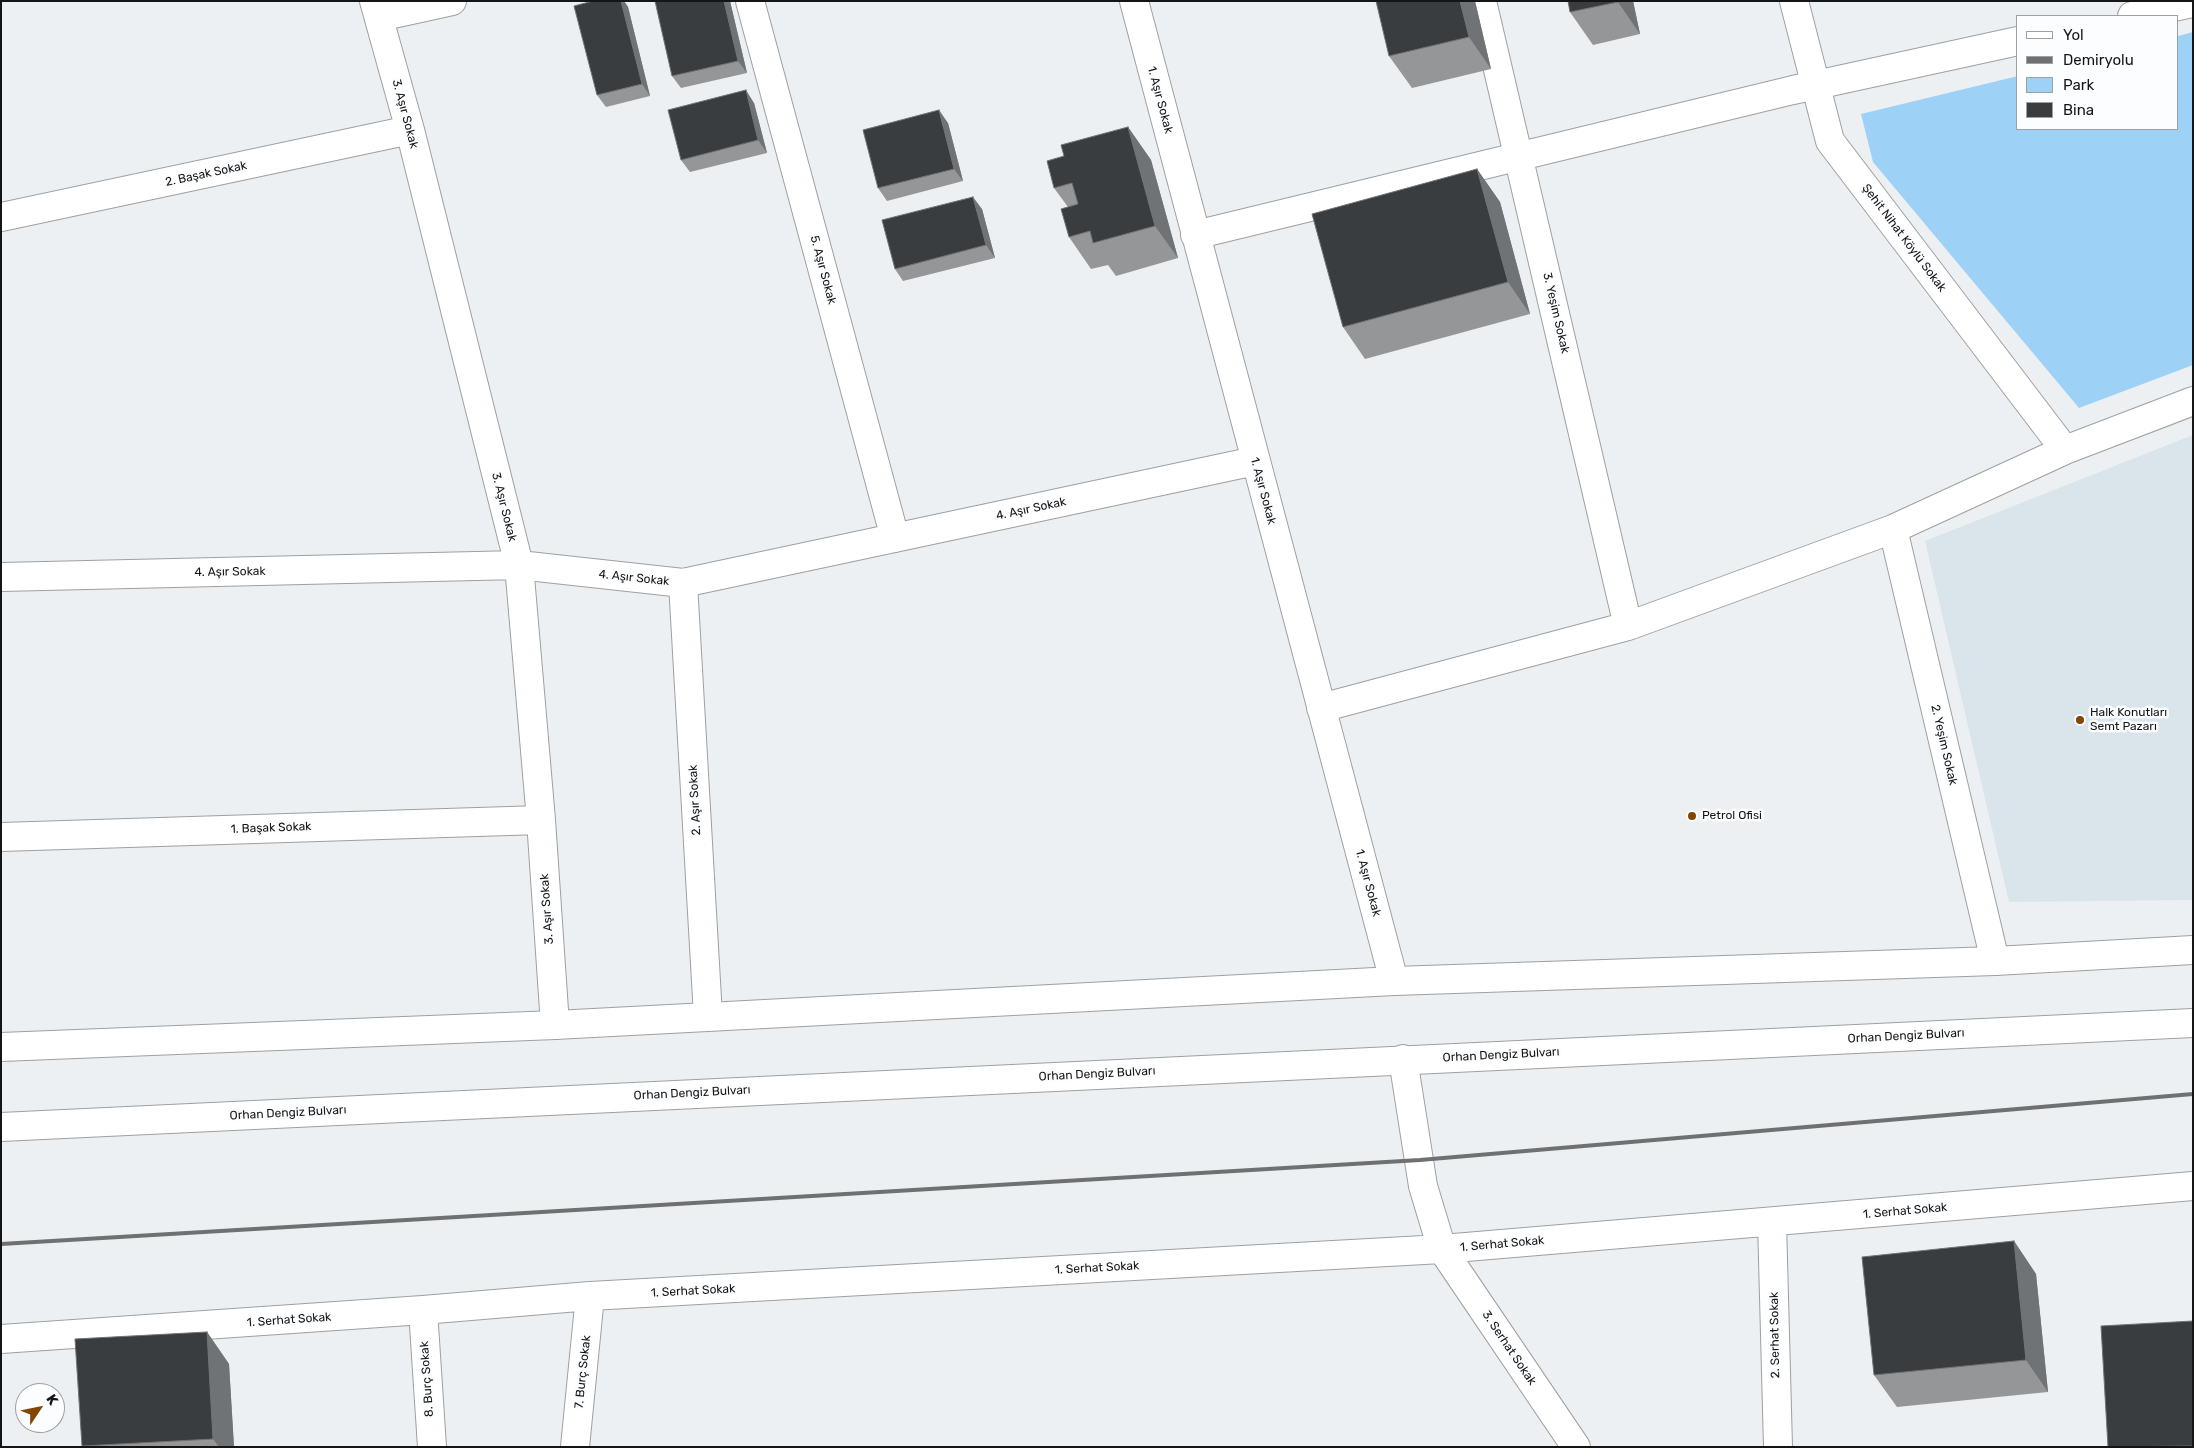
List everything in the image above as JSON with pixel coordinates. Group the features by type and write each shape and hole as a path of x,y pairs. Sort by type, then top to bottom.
{"street":[{"path":"377,9 452,1"},
{"name":"5. Aşır Sokak","path":"750,1 896,538"},
{"name":"1. Aşır Sokak","path":"1134,1 1394,981"},
{"name":"3. Yeşim Sokak","path":"1482,1 1628,626"},
{"name":"Şehit Nihat Köylü Sokak","path":"1794,1 1830,141 2065,450"},
{"path":"2137,15 2193,3"},
{"name":"3. Aşır Sokak","path":"377,9 410,130 519,565 541,820 555,1025"},
{"path":"1196,235 1816,85 2016,41"},
{"name":"2. Başak Sokak","path":"1,217 410,130"},
{"path":"1321,708 1628,626 1893,529 2065,450 2193,401"},
{"name":"4. Aşır Sokak","path":"1,577 519,565 683,583 1255,461"},
{"name":"2. Yeşim Sokak","path":"1893,529 1994,961"},
{"name":"2. Aşır Sokak","path":"683,583 708,1016"},
{"name":"1. Başak Sokak","path":"1,836 541,820"},
{"path":"1,1048 555,1025 1394,981 1994,961 2193,950"},
{"name":"Orhan Dengiz Bulvarı","path":"1,1127 2193,1023"},
{"name":"3. Serhat Sokak","path":"1403,1059 1423,1186 1442,1248 1576,1447"},
{"name":"1. Serhat Sokak","path":"1,1339 423,1310 590,1296 1442,1248 2193,1186"},
{"name":"2. Serhat Sokak","path":"1772,1222 1778,1447"},
{"name":"7. Burç Sokak","path":"575,1447 590,1296"},
{"name":"8. Burç Sokak","path":"423,1310 432,1447"}],"shaded area":[{"name":"Halk Konutları Semt Pazarı","path":"2193,435 2193,900 2009,902 1925,541"}],"green space":[{"path":"2193,32 2193,365 2079,408 1873,162 1861,114 2016,76 2016,130 2179,130 2179,36"}],"building":[{"path":"593,1 621,1 642,84 597,95 574,6"},
{"path":"655,1 724,1 738,61 672,76"},
{"path":"1376,1 1460,1 1469,37 1389,56"},
{"path":"1568,1 1618,1 1618,2 1570,12"},
{"path":"746,90 758,140 681,160 668,110"},
{"path":"939,110 954,169 878,188 863,130"},
{"path":"1128,127 1155,226 1093,243 1090,231 1069,237 1061,209 1078,204 1072,183 1054,188 1047,161 1064,156 1061,145"},
{"path":"1477,169 1508,282 1343,327 1312,214"},
{"path":"973,197 986,245 895,269 882,220"},
{"path":"2014,1241 2026,1360 1874,1375 1862,1257"},
{"path":"2193,1321 2193,1446 2108,1447 2101,1326"},
{"path":"207,1332 213,1439 82,1446 75,1339"}],"railway":[{"path":"1,1244 1420,1160 2193,1094"}],"place":[{"name":"Halk Konutları Semt Pazarı","path":"2080,720"},
{"name":"Petrol Ofisi","path":"1692,816"}]}
